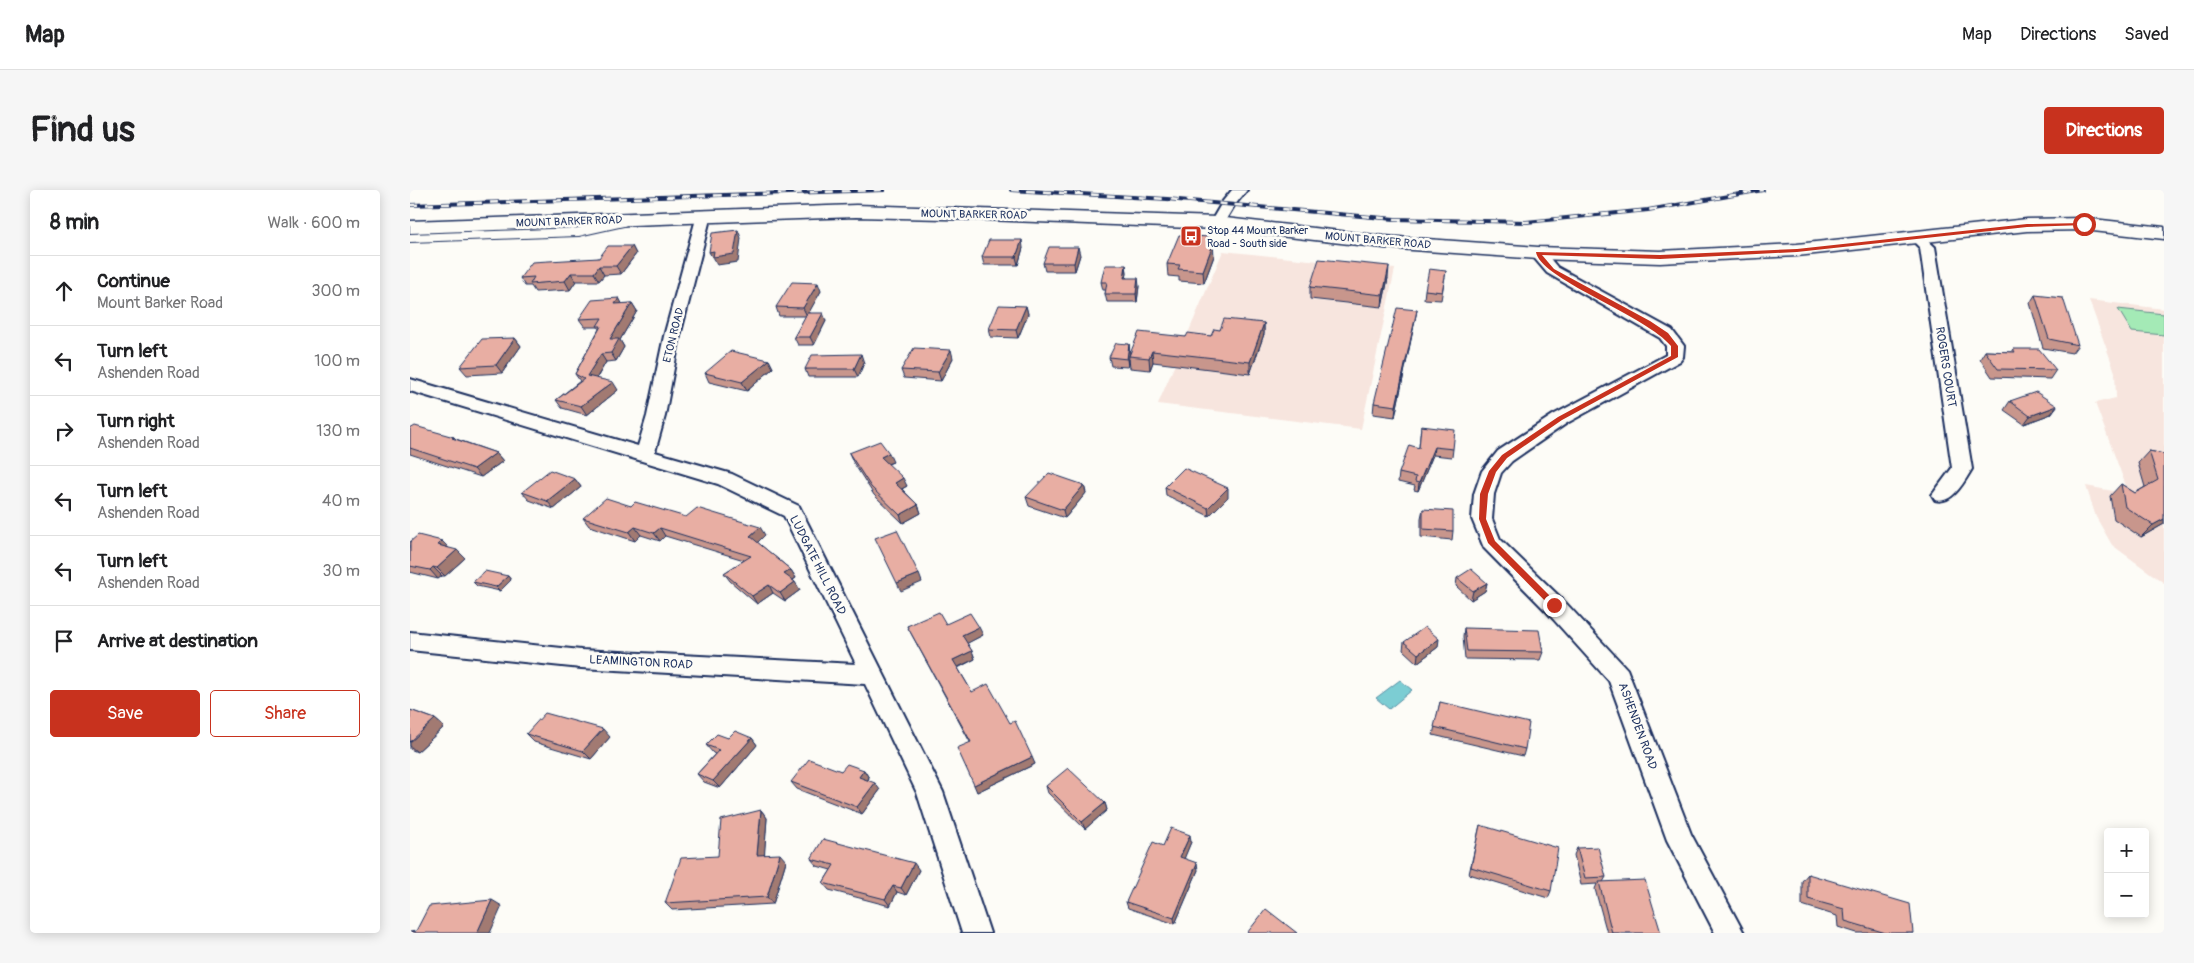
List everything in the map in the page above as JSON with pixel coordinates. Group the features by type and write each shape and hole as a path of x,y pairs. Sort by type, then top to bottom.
{"main road":[{"name":"MOUNT BARKER ROAD","path":"410,227 856,211 1217,223 1384,242 1538,253 1660,257 1797,250 2027,225 2084,224 2164,233"}],"street":[{"path":"1217,223 1228,204 1240,190"},
{"name":"ETON ROAD","path":"645,455 656,416 672,336 704,215"},
{"name":"ROGERS COURT","path":"1917,238 1927,247 1962,469 1942,495"},
{"name":"ASHENDEN ROAD","path":"1538,253 1552,270 1666,334 1675,346 1674,357 1560,419 1504,456 1492,471 1484,494 1482,519 1492,543 1554,605 1620,676 1680,840 1730,933"},
{"name":"LUDGATE HILL ROAD","path":"410,385 725,479 792,511 930,792 976,933"},
{"name":"LEAMINGTON ROAD","path":"410,641 581,659 872,675"}],"lane":[{"path":"410,238 578,232 603,228 637,218"}],"shaded area":[{"path":"1223,251 1395,269 1361,429 1158,404"},
{"path":"2089,300 2164,309 2164,583 2112,545 2096,517 2086,486 2129,494 2095,403 2116,398 2115,372"}],"green space":[{"path":"2118,309 2164,314 2164,335 2132,332"}],"water":[{"path":"1400,680 1412,690 1389,709 1376,698"}],"building":[{"path":"738,230 734,254 713,257 714,251 709,252 712,233"},
{"path":"1179,235 1209,237 1207,244 1213,244 1203,271 1178,269 1180,265 1167,264"},
{"path":"989,240 1022,240 1016,257 982,257"},
{"path":"608,246 632,246 616,266 599,266 594,273 571,273 565,281 530,284 534,277 520,278 532,262 599,258"},
{"path":"1049,247 1078,247 1074,263 1043,263"},
{"path":"1319,259 1389,266 1383,295 1310,287"},
{"path":"1105,265 1126,265 1124,278 1138,278 1136,294 1105,294 1107,282 1101,282"},
{"path":"1429,269 1446,271 1442,292 1425,290"},
{"path":"792,282 818,283 803,308 776,307"},
{"path":"2035,295 2063,298 2078,345 2049,339"},
{"path":"619,298 615,304 632,303 610,339 619,339 611,353 601,354 587,376 613,382 581,406 556,400 584,379 575,374 601,326 597,326 602,318 579,319 592,300"},
{"path":"999,305 1026,306 1016,330 989,329"},
{"path":"1397,308 1417,310 1396,406 1374,403"},
{"path":"807,313 823,313 810,337 794,337"},
{"path":"1224,319 1264,323 1250,362 1152,351 1149,358 1129,356 1139,332 1186,337 1188,333 1211,336 1214,329 1220,330"},
{"path":"515,338 496,365 460,367 482,339"},
{"path":"1116,343 1129,344 1127,359 1109,357"},
{"path":"914,348 951,350 938,372 901,370"},
{"path":"2013,349 2039,349 2056,370 1998,369 1985,351 2015,352"},
{"path":"731,351 769,360 742,382 705,373"},
{"path":"861,354 854,369 805,369 812,355"},
{"path":"2036,392 2057,406 2030,416 2010,401"},
{"path":"415,426 454,437 452,438 496,453 474,469 410,448 410,429"},
{"path":"1421,426 1455,430 1453,449 1434,447 1419,483 1415,482 1416,477 1399,473 1409,445 1419,448"},
{"path":"880,441 889,453 881,457 903,478 895,483 918,505 900,515 871,487 849,453"},
{"path":"2149,451 2164,454 2164,519 2153,525 2125,507 2121,484 2135,493 2158,480"},
{"path":"1184,468 1228,488 1208,508 1165,487"},
{"path":"550,470 575,479 547,501 522,492"},
{"path":"1049,473 1084,485 1063,510 1026,497"},
{"path":"606,498 631,506 635,502 686,517 697,508 760,527 750,536 791,570 784,574 795,582 780,593 769,585 752,596 724,573 751,556 660,528 654,533 635,527 629,532 583,518"},
{"path":"1423,509 1453,511 1453,531 1423,529"},
{"path":"897,530 919,574 897,583 875,538"},
{"path":"418,535 442,541 438,545 457,550 437,568 433,567 430,570 410,566 410,542"},
{"path":"1471,569 1487,583 1473,591 1457,578"},
{"path":"485,571 508,576 496,587 473,582"},
{"path":"939,612 946,624 970,613 979,627 962,635 972,651 953,660 972,692 988,684 1010,723 1015,721 1032,757 974,785 957,748 971,742 907,626"},
{"path":"1425,627 1439,639 1418,654 1404,642"},
{"path":"1464,628 1539,630 1543,652 1467,651"},
{"path":"1440,702 1529,723 1525,749 1434,727"},
{"path":"410,710 435,719 410,742"},
{"path":"545,713 603,729 583,751 526,734"},
{"path":"735,731 752,738 713,781 697,774 719,750 706,745 717,734 728,738"},
{"path":"809,759 841,771 847,764 864,770 859,777 875,783 857,807 791,782"},
{"path":"1068,768 1105,803 1082,822 1046,786"},
{"path":"761,810 757,855 780,854 767,897 665,903 681,858 718,856 721,820"},
{"path":"1480,825 1558,848 1551,891 1471,867"},
{"path":"1171,828 1190,835 1180,857 1197,863 1174,918 1126,902 1153,842 1163,846"},
{"path":"823,839 914,863 901,888 893,886 885,899 823,883 834,865 811,859"},
{"path":"1598,847 1606,877 1585,878 1577,848"},
{"path":"1808,874 1910,904 1913,933 1886,933 1845,921 1844,909 1808,899"},
{"path":"1645,880 1661,933 1612,933 1599,882"},
{"path":"492,900 477,933 410,933 416,931 429,906"},
{"path":"1266,909 1297,933 1247,933"}],"railway":[{"path":"410,205 884,190"},
{"path":"1011,190 1167,199 1395,219 1526,222 1648,210 1763,190"}],"place":[{"name":"Stop 44 Mount Barker Road - South side","path":"1191,236"}],"route":[{"path":"1554,605 1492,543 1482,519 1484,494 1492,471 1504,456 1560,419 1674,357 1675,346 1666,334 1552,270 1538,253 1660,257 1797,250 2027,225 2084,224"}]}
